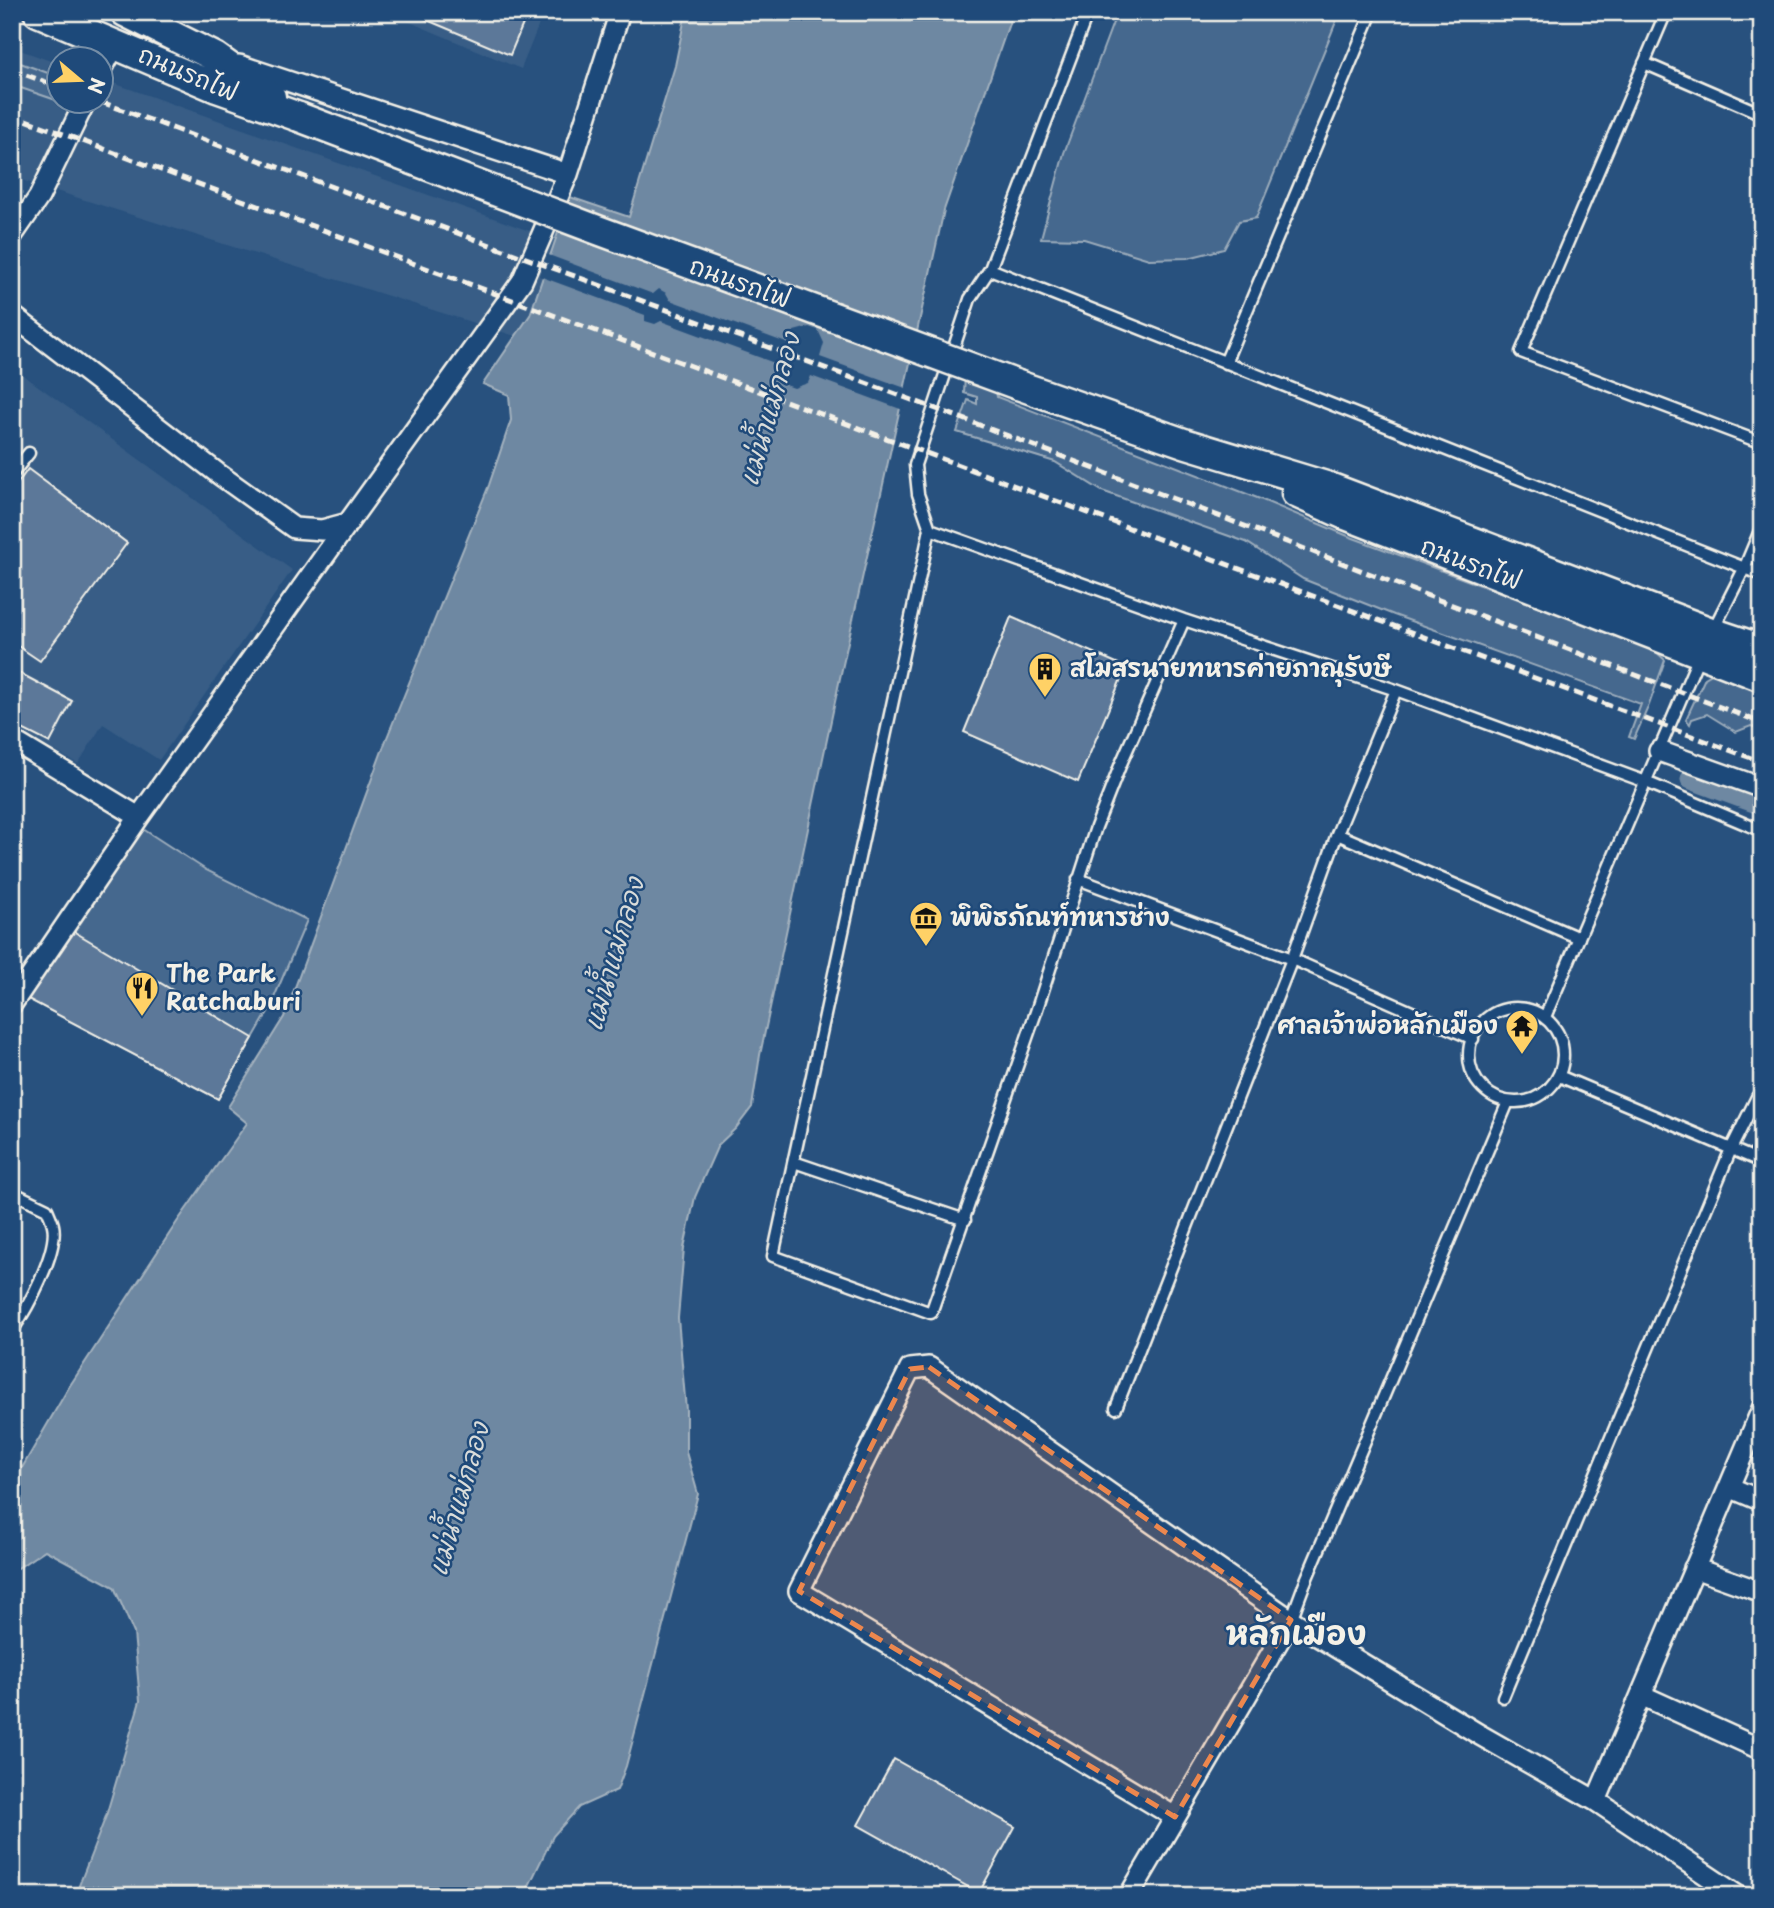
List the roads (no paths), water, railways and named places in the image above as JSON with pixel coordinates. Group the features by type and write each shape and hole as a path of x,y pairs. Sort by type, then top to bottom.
{"main road":[{"name":"ถนนรถไฟ","path":"38,12 218,89 1018,385 1184,443 1343,514 1706,643 1762,677"},
{"name":"ถนนรถไฟ","path":"127,13 215,57 299,117"},
{"name":"ถนนรถไฟ","path":"1706,643 1762,649"}],"street":[{"path":"12,1004 139,817 522,281 568,174 620,12"},
{"path":"215,57 568,174"},
{"path":"12,236 39,197 78,116"},
{"path":"12,315 220,475 294,528 322,530 348,523"},
{"path":"12,740 139,817"},
{"path":"1659,751 1762,788"},
{"path":"1175,1818 799,1591 910,1369 929,1367 1292,1620 1480,1735 1596,1801 1738,1896"},
{"path":"1596,1801 1762,1409"},
{"path":"1729,1487 1762,1501"},
{"path":"1695,1568 1762,1592"},
{"path":"1129,1896 1292,1620"},
{"path":"1641,1695 1762,1750"}],"lane":[{"path":"1088,12 990,269 970,299 915,465 918,494 930,529 773,1256 931,1313 965,1220 1078,879 1120,766 1184,621"},
{"path":"1225,363 1372,12"},
{"path":"1666,12 1521,352 1762,443"},
{"path":"1644,63 1762,114"},
{"path":"990,269 1762,575"},
{"path":"12,474 29,453"},
{"path":"1545,1017 1706,643 1744,569 1762,526"},
{"path":"930,529 1184,621 1396,690 1646,782 1762,831"},
{"path":"1116,1408 1292,959 1337,834 1396,690"},
{"path":"1337,834 1579,938"},
{"path":"1078,879 1292,959 1473,1039"},
{"path":"1515,1008 1531,1010 1545,1017 1556,1030 1562,1045 1563,1062 1559,1076 1549,1089 1535,1098 1508,1102 1493,1096 1480,1086 1472,1072 1469,1055 1473,1039 1485,1020 1499,1011 1515,1008"},
{"path":"1559,1076 1762,1162"},
{"path":"1503,1698 1731,1149 1762,1092"},
{"path":"1292,1620 1304,1585 1508,1102"},
{"path":"794,1162 965,1220"},
{"path":"12,1192 47,1209 54,1226 52,1249 12,1331"}],"water":[{"name":"แม่น้ำแม่กลอง","path":"686,12 1013,12 944,210 840,678 760,1055 752,1107 718,1145 695,1197 684,1248 678,1318 686,1410 686,1452 698,1494 626,1766 617,1790 579,1807 553,1836 524,1896 75,1896 106,1816 140,1701 134,1633 114,1587 45,1550 12,1572 12,1485 69,1387 177,1222 247,1123 228,1107 284,1017 386,740 489,485 511,420 509,395 483,384 530,315 570,197 629,217 675,66"}],"waterway":[{"path":"1691,779 1762,805"}],"railway":[{"path":"12,70 46,82"},
{"path":"116,108 961,418 1762,723"},
{"path":"12,115 1762,762"}],"place":[{"name":"สโมสรนายทหารค่ายภาณุรังษี","path":"1045,699"},
{"name":"พิพิธภัณฑ์ทหารช่าง","path":"926,948"},
{"name":"The Park Ratchaburi","path":"142,1018"},
{"name":"ศาลเจ้าพ่อหลักเมือง","path":"1522,1056"}],"district":[{"name":"หลักเมือง","path":"1296,1634"}]}
